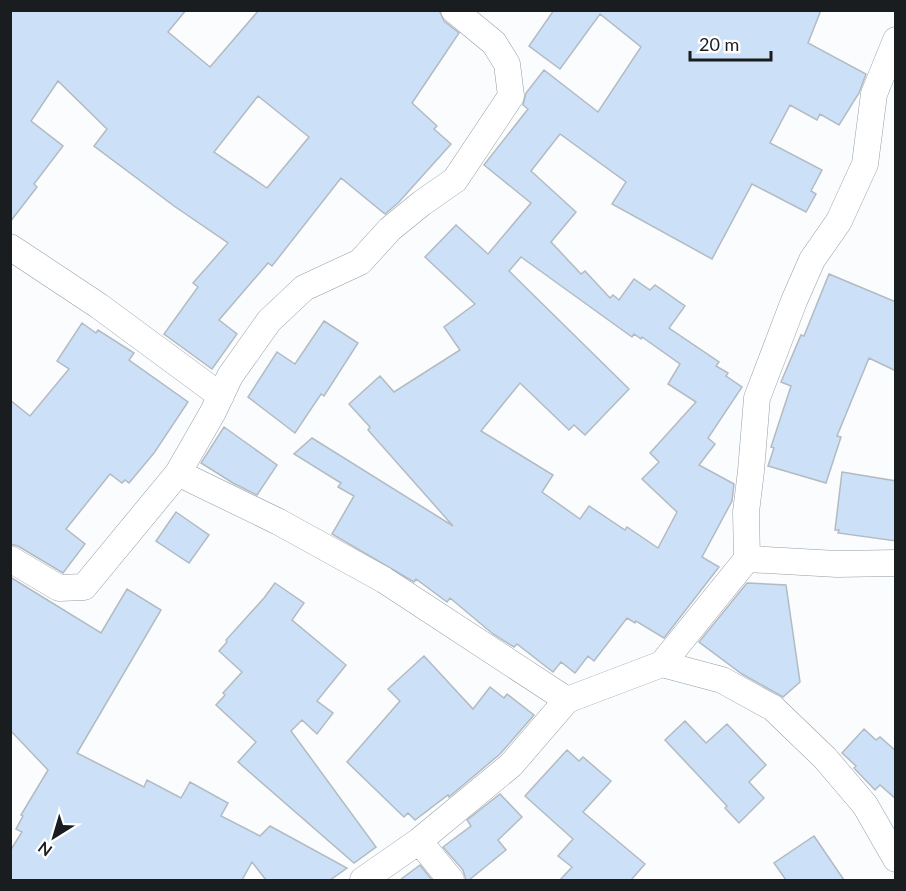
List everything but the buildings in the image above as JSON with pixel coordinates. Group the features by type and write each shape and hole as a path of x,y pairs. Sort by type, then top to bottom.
{"street":[{"path":"10,559 59,588 84,587 178,473 230,376 269,321 304,288 360,262 390,229 455,180 511,96 507,64 494,43 454,10"},
{"path":"363,880 419,841 511,765 567,700 662,664 747,559 746,512 752,471 756,398 812,260 839,221 865,164 874,94 896,40"},
{"path":"10,247 99,306 221,396"},
{"path":"178,473 279,522 384,580 567,700"},
{"path":"747,559 837,564 896,563"},
{"path":"662,664 722,680 773,708 825,758 865,805 896,859"},
{"path":"419,841 451,880"},
{"path":"888,880 896,874"}]}
